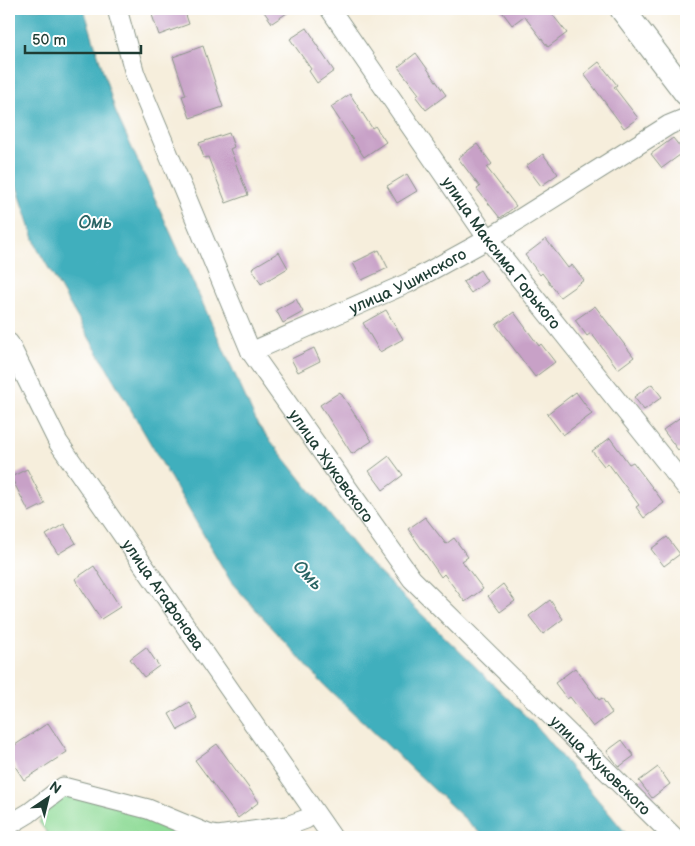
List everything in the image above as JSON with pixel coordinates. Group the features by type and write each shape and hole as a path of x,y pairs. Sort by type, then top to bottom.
{"main road":[{"path":"622,9 686,94"}],"street":[{"name":"улица Жуковского","path":"117,9 135,74 251,352 412,578 674,837"},
{"name":"улица Максима Горького","path":"330,9 488,239 686,487"},
{"name":"улица Ушинского","path":"251,352 408,283 488,239 669,125 686,118"},
{"name":"улица Агафонова","path":"9,344 58,442 310,816 332,837"},
{"path":"9,825 63,787 148,809 208,834 218,836 287,826 310,816"},
{"path":"283,837 310,816"}],"green space":[{"path":"61,792 152,815 206,837 50,837 39,822"}],"water":[{"name":"Омь","path":"9,9 84,9 116,113 258,425 364,558 535,725 629,837 484,837 323,684 231,582 37,248 9,162"}],"building":[{"path":"169,9 184,9 189,24 159,35 152,15"},
{"path":"262,9 293,9 272,23"},
{"path":"500,9 548,9 567,33 548,47 524,16 512,25"},
{"path":"307,28 334,71 317,83 309,71 311,69 290,39"},
{"path":"203,46 223,107 190,118 182,96 186,95 173,57"},
{"path":"416,53 446,95 426,110 416,97 419,94 398,67"},
{"path":"599,62 617,85 614,87 638,118 624,128 584,74"},
{"path":"350,94 372,128 375,126 386,142 364,157 331,107"},
{"path":"229,133 234,147 230,149 248,195 226,203 208,157 204,158 199,143"},
{"path":"673,138 684,152 662,168 651,154"},
{"path":"477,144 492,164 487,168 516,206 500,218 477,189 480,187 458,158"},
{"path":"543,154 558,174 541,186 526,166"},
{"path":"407,174 417,191 397,203 387,186"},
{"path":"546,239 568,268 572,265 584,280 560,297 542,273 540,275 525,255"},
{"path":"379,250 388,268 362,280 353,263"},
{"path":"279,252 288,268 261,284 252,268"},
{"path":"480,270 487,281 471,293 463,282"},
{"path":"296,299 303,312 283,323 276,310"},
{"path":"595,306 634,357 618,369 591,333 587,336 575,320"},
{"path":"386,310 403,339 380,352 363,323"},
{"path":"514,312 539,346 541,344 555,362 535,377 496,325"},
{"path":"314,348 320,361 298,372 291,359"},
{"path":"652,384 662,397 644,410 634,397"},
{"path":"340,392 372,441 352,454 320,405"},
{"path":"576,392 592,414 563,435 547,414"},
{"path":"686,413 686,444 678,450 663,430"},
{"path":"610,438 629,464 633,462 664,503 644,518 636,507 639,505 608,463 604,466 592,451"},
{"path":"389,456 403,475 383,490 369,471"},
{"path":"27,469 45,504 29,512 11,477"},
{"path":"425,517 446,544 454,538 468,557 462,561 483,589 465,602 444,574 441,577 408,529"},
{"path":"64,524 76,543 58,554 46,535"},
{"path":"667,537 680,554 664,566 651,549"},
{"path":"94,566 120,607 101,619 75,579"},
{"path":"503,584 515,601 500,612 488,596"},
{"path":"550,600 563,619 543,634 529,616"},
{"path":"146,647 159,666 144,677 130,659"},
{"path":"575,668 599,700 602,698 612,713 593,727 570,697 567,699 555,683"},
{"path":"189,702 198,719 178,730 169,714"},
{"path":"48,723 67,752 24,780 9,757 9,749"},
{"path":"622,740 634,756 619,767 607,751"},
{"path":"217,744 259,802 238,818 195,760"},
{"path":"658,767 670,784 652,798 639,781"}]}
